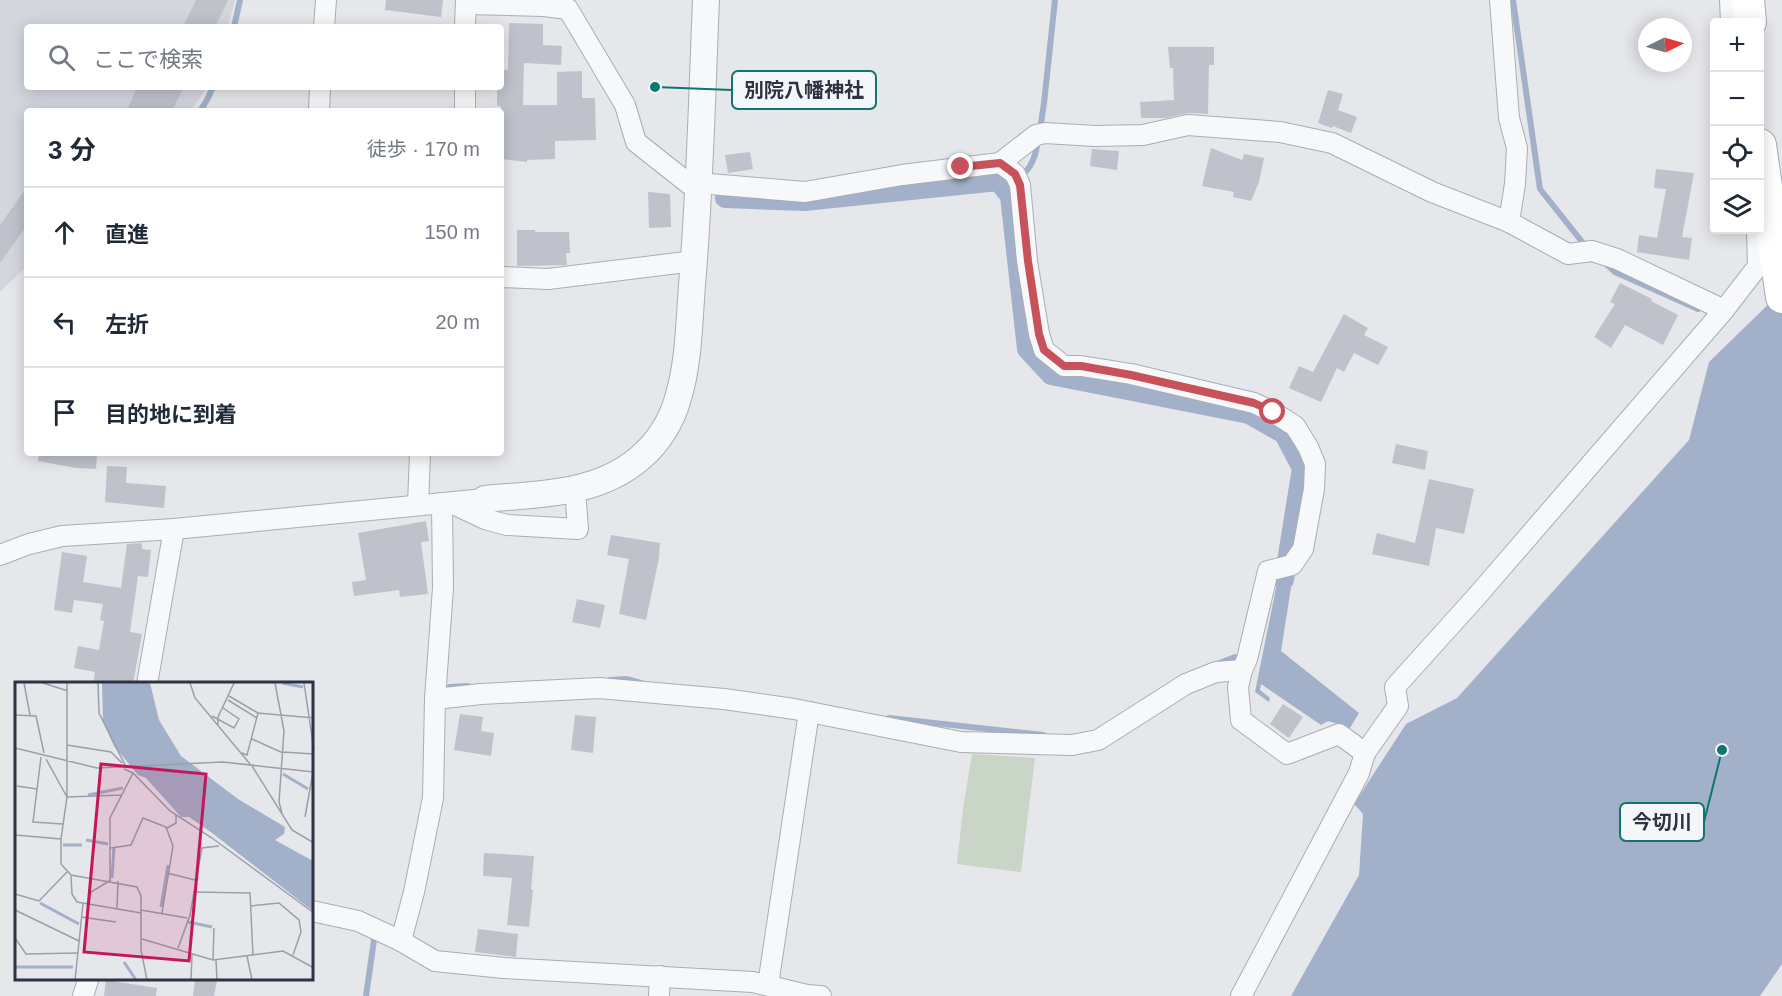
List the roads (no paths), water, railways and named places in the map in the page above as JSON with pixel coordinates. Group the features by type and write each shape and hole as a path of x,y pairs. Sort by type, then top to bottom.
{"main road":[{"path":"1748,0 1750,18"},
{"path":"1764,171 1782,297"}],"street":[{"path":"324,24 326,0"},
{"path":"0,555 29,544 62,536 174,529 575,489 603,481 640,459 668,425 678,399 684,373 694,261 706,0"},
{"path":"1500,0 1509,118 1517,148 1515,184 1509,222"},
{"path":"1730,0 1731,18"},
{"path":"465,24 467,2 568,9 625,105 636,142 698,187 805,192 902,175 1012,174"},
{"path":"319,108 321,90"},
{"path":"465,90 465,108"},
{"path":"1365,753 1339,735 1287,754 1241,720 1238,687 1268,571 1285,566 1303,549 1314,489 1315,464 1295,426 1254,403 1131,375 1081,366 1064,366 1044,350 1039,334 1012,174 1040,134 1143,135 1188,125 1280,132 1332,143 1432,192 1509,222 1568,254 1592,250 1617,259 1724,310"},
{"path":"1241,996 1359,773 1365,753 1398,706 1395,687 1485,587 1724,310 1758,266 1774,237"},
{"path":"504,277 548,279 694,261"},
{"path":"418,506 420,456"},
{"path":"446,503 485,519 507,525 578,529 575,489"},
{"path":"401,941 414,892 433,798 435,699 446,503"},
{"path":"147,682 174,529"},
{"path":"435,699 481,694 599,688 724,699 809,712 960,742 1072,745 1098,740 1186,684 1216,672 1242,670"},
{"path":"768,986 809,712"},
{"path":"314,911 358,921 401,941 435,961 504,968 753,982 807,995 821,996"},
{"path":"659,996 660,976"},
{"path":"83,996 88,981"}],"water":[{"path":"1782,291 1782,964 1760,996 1291,996 1359,875 1363,814 1354,804 1406,724 1457,698 1689,440 1709,362"},
{"path":"1293,575 1281,651 1359,713 1350,728 1328,721 1321,725 1261,684 1260,690 1270,698 1269,702 1255,692 1278,578"}],"waterway":[{"path":"235,24 240,0"},
{"path":"1040,130 1055,0"},
{"path":"1513,0 1540,189 1587,248"},
{"path":"202,108 212,90"},
{"path":"1005,189 1028,169 1034,158 1038,140"},
{"path":"725,198 804,201 998,181 1010,196 1027,349 1051,375 1249,414 1284,434 1302,468 1284,580"},
{"path":"1604,262 1615,272 1698,309"},
{"path":"1217,664 1235,657"},
{"path":"610,680 626,679 641,683"},
{"path":"450,687 468,686"},
{"path":"889,718 1043,735"},
{"path":"366,996 374,940"}],"place":[{"name":"別院八幡神社","path":"655,87"},
{"name":"今切川","path":"1722,750"}]}
